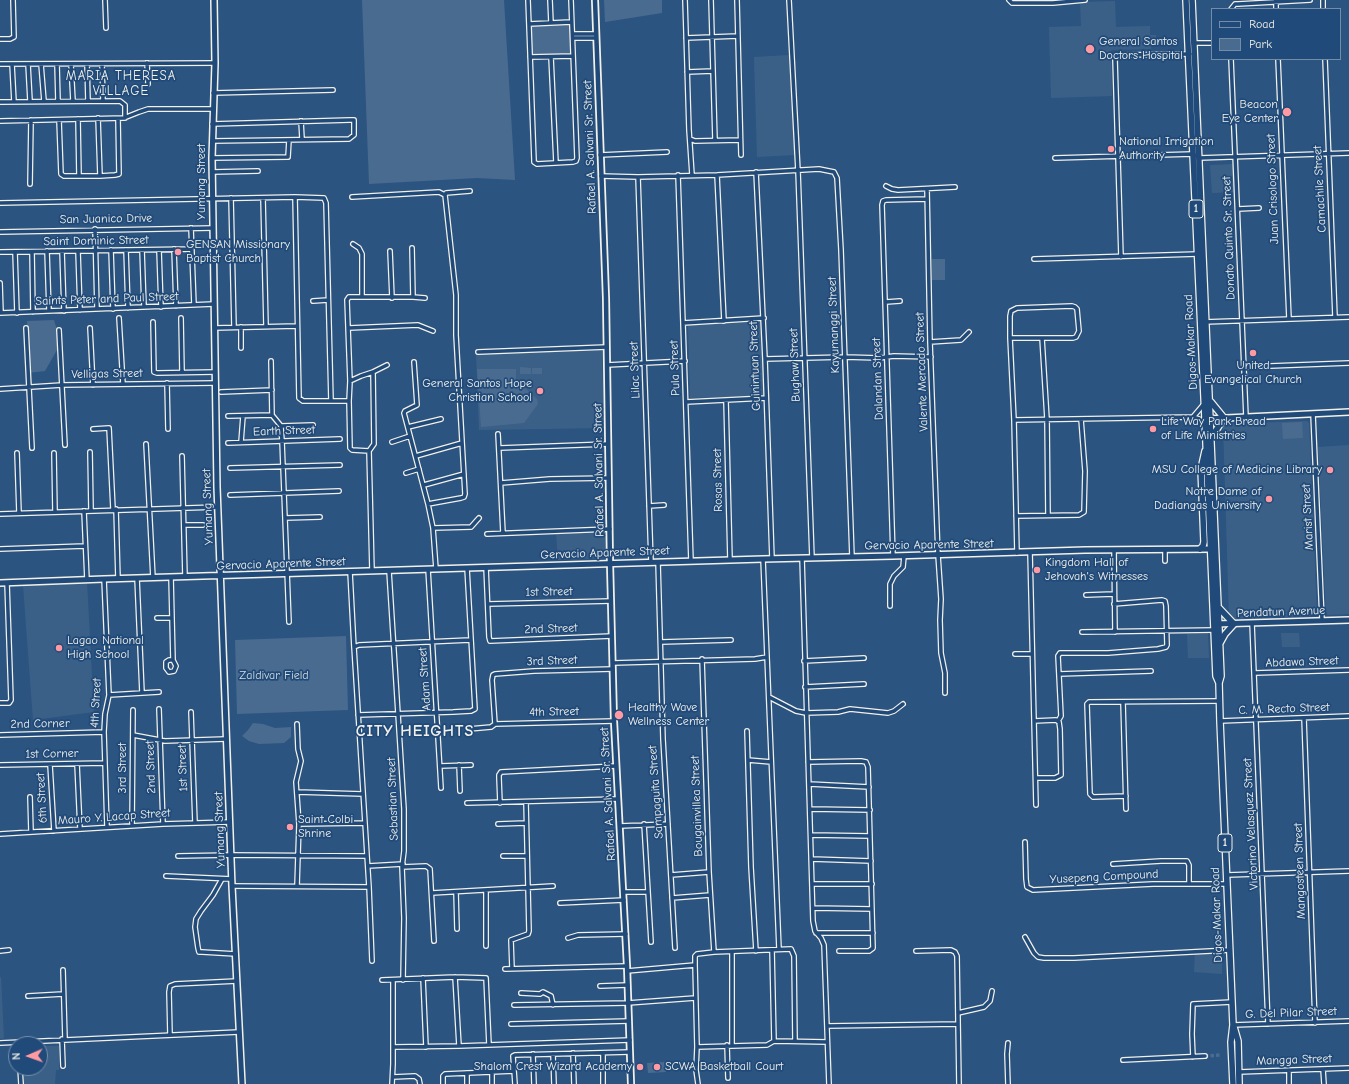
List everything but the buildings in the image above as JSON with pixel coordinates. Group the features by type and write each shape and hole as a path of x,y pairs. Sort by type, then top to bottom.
{"main road":[{"name":"Yumang Street","path":"214,0 215,63 212,109 212,198 218,506 232,886 242,1084"},
{"name":"Digos-Makar Road","path":"1186,0 1198,254 1204,322"},
{"name":"Digos-Makar Road","path":"1192,0 1200,158 1207,401 1208,418 1212,438 1218,607 1216,626 1220,643 1220,721 1233,1025 1231,1042 1233,1084"},
{"path":"1207,401 1224,418"},
{"path":"1208,418 1349,412"},
{"name":"Digos-Makar Road","path":"1208,418 1206,426 1206,443 1216,626 1216,676 1219,683"},
{"path":"1212,438 1217,426 1224,418"},
{"path":"1200,549 1204,542 1202,466 1206,443"},
{"name":"Gervacio Aparente Street","path":"0,584 104,579 610,563 1114,550 1211,549"},
{"path":"1218,607 1234,624 1224,635 1220,643"},
{"name":"Pendatun Avenue","path":"1216,626 1252,623 1349,620"},
{"name":"Digos-Makar Road","path":"1233,1025 1238,1041 1240,1084"}],"street":[{"path":"0,39 10,39 14,37 13,0"},
{"path":"105,0 106,28"},
{"path":"528,0 534,162 537,164 573,162 576,161 577,158 571,0"},
{"path":"550,0 551,23"},
{"name":"Rafael A. Salvani Sr. Street","path":"595,0 607,347 614,720 626,934 631,1084"},
{"path":"685,0 692,175"},
{"path":"711,0 715,140"},
{"path":"737,0 741,155"},
{"name":"Bughaw Street","path":"789,0 798,171 812,558"},
{"path":"1009,0 1012,3 1053,3 1085,0"},
{"path":"1232,8 1235,4 1310,0"},
{"path":"529,24 572,22"},
{"path":"573,36 596,36"},
{"path":"686,38 738,36"},
{"path":"1188,44 1211,43"},
{"path":"1121,257 1115,59 1118,56 1124,55 1195,54"},
{"path":"530,57 573,56"},
{"path":"551,57 556,163"},
{"name":"Donato Quinto Sr. Street","path":"1231,60 1246,417"},
{"name":"Juan Crisologo Street","path":"1278,60 1289,319"},
{"name":"Camachile Street","path":"1325,60 1335,317"},
{"path":"147,63 148,84"},
{"path":"0,64 215,63"},
{"path":"12,64 14,102"},
{"path":"28,64 30,101"},
{"path":"41,64 44,101"},
{"path":"56,64 58,101"},
{"path":"71,64 73,101"},
{"path":"87,64 88,101"},
{"path":"102,64 103,101"},
{"path":"687,72 713,71"},
{"path":"213,93 333,90"},
{"path":"0,102 120,101 124,103 126,107 126,118"},
{"path":"0,121 126,118 148,110 212,109"},
{"path":"98,118 100,176"},
{"path":"59,120 61,174 64,176 115,176 119,174 118,118"},
{"path":"78,119 79,176"},
{"path":"30,184 31,120"},
{"path":"212,124 352,120 354,122 354,135 349,139 212,141"},
{"path":"301,121 302,139"},
{"path":"690,139 695,141 740,140"},
{"path":"212,158 288,157 289,140"},
{"path":"600,155 667,152"},
{"path":"1055,158 1193,154 1200,158 1349,152"},
{"name":"Kayumanggi Street","path":"601,176 638,177 826,170 834,172 836,175 841,250 852,557"},
{"path":"212,172 258,172"},
{"name":"Guinintuan Street","path":"756,172 764,318 772,559"},
{"path":"717,174 724,321"},
{"name":"Pula Street","path":"678,175 691,561"},
{"name":"Lilac Street","path":"638,177 650,562"},
{"path":"886,186 898,190 955,187"},
{"name":"Valente Mercado Street","path":"927,189 930,342 941,599 941,653 944,667 945,693"},
{"path":"352,197 440,192 445,195 470,191"},
{"path":"428,504 464,497 456,334 456,295 445,195"},
{"path":"295,197 299,398 302,401 349,401"},
{"path":"0,203 212,198 319,197 326,199 331,401"},
{"path":"232,198 234,327"},
{"path":"263,198 266,326"},
{"name":"Dalandan Street","path":"894,556 882,205 883,201 927,198"},
{"path":"1238,209 1259,208"},
{"path":"191,228 194,305"},
{"name":"San Juanico Drive","path":"0,232 95,229 213,228"},
{"path":"95,229 97,309"},
{"path":"353,244 361,251 362,297"},
{"path":"412,248 412,297"},
{"path":"174,249 176,306"},
{"name":"Saint Dominic Street","path":"0,252 192,249"},
{"path":"111,250 113,309"},
{"path":"126,250 128,308"},
{"path":"142,250 144,307"},
{"path":"159,250 161,307"},
{"path":"62,251 64,311"},
{"path":"78,251 80,310"},
{"path":"390,251 392,298"},
{"path":"15,252 17,312"},
{"path":"32,252 33,312"},
{"path":"47,252 49,311"},
{"path":"1034,259 1198,254"},
{"path":"0,283 0,313"},
{"path":"369,451 350,449 348,298 425,298"},
{"path":"313,301 328,300"},
{"path":"886,302 900,301"},
{"name":"Saints Peter and Paul Street","path":"0,313 214,304"},
{"path":"1010,338 1076,337 1079,332 1075,307 1014,308 1011,311 1010,338 1014,420 1017,553"},
{"path":"1204,322 1349,317"},
{"path":"119,318 123,384"},
{"path":"182,318 182,372"},
{"path":"683,322 764,318"},
{"path":"153,322 154,372 215,372"},
{"path":"349,328 418,325 433,331"},
{"path":"214,328 297,326"},
{"path":"241,327 241,348"},
{"path":"26,328 32,448"},
{"path":"90,328 93,386"},
{"path":"59,330 65,445"},
{"path":"930,342 961,340 969,332"},
{"path":"1042,338 1047,419 1048,515"},
{"path":"478,352 607,347"},
{"path":"765,359 845,357 888,358 894,356 931,357"},
{"path":"271,361 272,415 281,426 289,622"},
{"path":"607,365 685,361"},
{"path":"414,362 418,402 416,406 404,412 424,484 433,528 436,569"},
{"path":"1244,367 1349,363"},
{"path":"350,381 387,365"},
{"path":"372,571 369,451 374,446 373,372"},
{"path":"167,383 168,428"},
{"name":"Velligas Street","path":"0,389 62,385 93,386 123,384 215,383"},
{"path":"222,392 272,390"},
{"path":"686,402 766,398"},
{"name":"Rosas Street","path":"726,400 730,560"},
{"path":"1193,417 1207,401"},
{"name":"Marist Street","path":"1313,414 1322,620"},
{"path":"228,416 272,415"},
{"path":"241,442 242,416"},
{"path":"1014,420 1193,417 1199,419 1206,426"},
{"path":"408,427 441,418"},
{"path":"1016,516 1080,515 1084,512 1085,470 1081,420"},
{"path":"281,426 313,425"},
{"path":"93,429 109,428 118,579"},
{"path":"498,434 500,448 503,533"},
{"path":"392,442 410,436"},
{"name":"Earth Street","path":"228,442 340,438"},
{"path":"416,456 462,443"},
{"path":"146,444 153,578"},
{"path":"500,448 608,444"},
{"path":"90,452 91,510"},
{"path":"17,453 19,513"},
{"path":"54,453 55,512"},
{"path":"182,456 185,577"},
{"path":"230,468 340,465"},
{"path":"406,473 419,469"},
{"path":"424,484 464,474"},
{"path":"501,483 546,479 609,478"},
{"path":"230,495 339,491"},
{"path":"648,506 664,505"},
{"path":"0,514 218,506"},
{"path":"84,511 87,580"},
{"path":"285,518 320,516"},
{"path":"433,528 471,527 479,518"},
{"path":"184,526 203,525"},
{"path":"487,534 610,529"},
{"path":"0,549 85,546"},
{"path":"1114,550 1115,632"},
{"path":"1165,550 1165,562"},
{"path":"1030,552 1036,805"},
{"path":"890,606 890,584 894,576 903,567 904,556"},
{"path":"802,558 804,661 813,908 814,927 824,945 829,1084"},
{"path":"763,559 778,950"},
{"name":"Sampaguita Street","path":"658,562 663,738 675,948"},
{"path":"486,567 488,604"},
{"path":"358,715 471,711 475,709 476,700 470,640 467,568"},
{"name":"Adam Street","path":"428,569 441,788"},
{"name":"Sebastian Street","path":"389,571 404,810 403,980"},
{"path":"350,572 368,866 372,961"},
{"path":"171,577 174,660"},
{"path":"137,578 142,693"},
{"name":"4th Street","path":"104,579 109,695 104,732 107,827"},
{"path":"0,704 8,703 11,700 7,583"},
{"path":"1086,595 1114,594"},
{"name":"1st Street","path":"488,604 611,601"},
{"path":"1036,778 1055,778 1061,775 1060,729 1058,721 1060,716 1058,656 1060,653 1108,653 1163,648 1168,645 1165,601 1114,604"},
{"name":"2nd Street","path":"488,604 490,640 612,636"},
{"path":"157,618 172,618"},
{"name":"Victorino Velasquez Street","path":"1252,623 1268,1024"},
{"path":"1082,632 1168,631 1216,626"},
{"path":"354,649 356,645 470,640"},
{"path":"661,642 731,640"},
{"path":"1015,654 1032,654"},
{"path":"613,663 767,657"},
{"path":"804,661 864,658"},
{"name":"Bougainvillea Street","path":"702,659 709,872 714,952"},
{"name":"3rd Street","path":"495,724 492,680 493,675 501,673 534,671 613,669"},
{"name":"Abdawa Street","path":"1255,673 1349,670"},
{"path":"1059,674 1151,671"},
{"path":"805,687 864,684"},
{"path":"109,695 159,692"},
{"path":"769,698 799,712 806,713 838,712 850,709 888,713 904,704"},
{"path":"1126,796 1093,796 1090,794 1087,704 1089,702 1220,701"},
{"path":"1123,702 1126,809"},
{"name":"2nd Street","path":"159,709 163,824"},
{"name":"3rd Street","path":"132,826 133,710"},
{"name":"1st Street","path":"191,712 195,823"},
{"name":"C. M. Recto Street","path":"1220,721 1349,716"},
{"name":"Mangosteen Street","path":"1304,718 1315,1023"},
{"name":"4th Street","path":"470,729 491,727 495,724 614,720"},
{"path":"1034,721 1058,721"},
{"path":"297,724 298,749 301,761 297,778 299,824 297,886"},
{"name":"2nd Corner","path":"0,735 104,732"},
{"path":"747,732 751,860 756,951"},
{"path":"133,735 160,741 226,739"},
{"path":"748,760 771,762"},
{"path":"808,762 864,761 868,767 873,948 869,951 839,951"},
{"name":"1st Corner","path":"0,765 105,763"},
{"path":"77,764 80,829"},
{"name":"6th Street","path":"50,765 54,831"},
{"path":"459,765 460,790"},
{"path":"440,766 472,765"},
{"path":"500,803 499,774 501,772 616,766"},
{"path":"809,784 869,787"},
{"path":"297,792 363,794"},
{"path":"30,797 31,832"},
{"path":"467,803 618,799"},
{"path":"512,969 511,940 528,934 526,802"},
{"path":"810,809 870,810"},
{"name":"Mauro Y. Lacap Street","path":"0,834 163,824 230,822"},
{"path":"299,824 365,823"},
{"path":"498,824 526,823"},
{"path":"644,824 651,942"},
{"path":"620,826 668,824"},
{"path":"811,835 870,836"},
{"name":"Yusepeng Compound","path":"1025,842 1027,887 1033,890 1153,884 1227,884"},
{"path":"178,856 367,856"},
{"path":"503,856 527,856"},
{"path":"812,859 871,861"},
{"path":"1113,864 1187,861 1189,865 1189,884"},
{"path":"368,866 403,865 426,866 429,868 431,871 434,941"},
{"path":"671,874 709,872"},
{"path":"1227,875 1349,872"},
{"path":"166,876 232,879"},
{"path":"222,879 196,919 195,927 198,948 199,952 236,954"},
{"path":"812,884 872,884"},
{"path":"232,886 369,887"},
{"path":"432,893 553,886"},
{"path":"486,891 486,946"},
{"path":"456,892 457,929"},
{"path":"624,892 648,892"},
{"path":"672,898 710,895"},
{"path":"560,903 624,900"},
{"path":"813,908 872,909"},
{"path":"816,933 872,933"},
{"path":"568,938 578,935 626,934"},
{"path":"1025,936 1034,953 1038,957 1044,958 1074,958 1230,950"},
{"path":"698,1084 696,1070 697,1047 695,998 695,956 697,954 792,949 795,1041"},
{"path":"0,951 9,950"},
{"path":"772,950 774,1041"},
{"path":"916,951 951,950 956,954 959,1084"},
{"path":"732,952 732,1045"},
{"path":"627,971 695,965"},
{"path":"505,969 627,966"},
{"path":"62,970 64,994 63,1066"},
{"path":"455,977 459,1046"},
{"path":"382,980 484,977 487,980 489,1045"},
{"path":"423,978 426,1047"},
{"path":"392,1084 393,980"},
{"path":"170,1035 170,986 175,984 237,982"},
{"path":"600,986 628,985"},
{"path":"958,1013 984,1007 990,1001 992,991"},
{"path":"521,993 540,994 543,992 551,996 554,1005"},
{"path":"28,996 64,994"},
{"path":"514,1005 628,1003 695,998"},
{"path":"1193,1056 1193,1004 1232,1002"},
{"path":"511,1024 629,1021"},
{"name":"G. Del Pilar Street","path":"1233,1025 1349,1021"},
{"path":"827,1026 958,1024"},
{"path":"48,1040 239,1032"},
{"path":"393,1047 630,1040"},
{"path":"697,1047 767,1045 774,1041 828,1042"},
{"path":"1008,1043 1008,1084"},
{"path":"727,1045 728,1078"},
{"path":"515,1084 514,1055 630,1052"},
{"path":"573,1053 574,1084"},
{"path":"602,1053 603,1084"},
{"path":"533,1054 534,1084"},
{"path":"553,1054 554,1084"},
{"path":"1123,1060 1205,1056"},
{"name":"Mangga Street","path":"1239,1072 1349,1068"},
{"path":"1323,1069 1324,1084"},
{"path":"1289,1070 1289,1084"},
{"path":"443,1084 443,1076 445,1074 514,1071"},
{"path":"467,1073 467,1084"},
{"path":"492,1073 492,1084"},
{"path":"393,1077 416,1076 419,1079 420,1084"}],"shaded area":[{"name":"General Santos Doctors Hospital","path":"1115,1 1116,27 1150,26 1150,35 1156,35 1156,40 1151,40 1151,49 1111,50 1112,96 1051,98 1049,27 1081,26 1080,2"},
{"path":"789,55 795,155 757,157 754,57"},
{"path":"1233,164 1234,192 1212,193 1210,165"},
{"path":"762,322 764,396 690,398 688,325"},
{"name":"General Santos Hope Christian School","path":"602,350 604,428 479,430 476,354"},
{"name":"Notre Dame of Dadiangas University","path":"1307,421 1309,423 1317,613 1312,616 1231,619 1229,617 1223,424"},
{"path":"1349,445 1349,614 1328,615 1326,613 1318,447"},
{"path":"606,532 607,558 558,560 556,533"},
{"name":"Lagao National High School","path":"87,582 94,712 33,720 23,585"},
{"path":"1208,633 1209,658 1188,658 1187,634"},
{"path":"1281,633 1299,633 1300,647 1282,647"},
{"path":"1195,951 1222,951 1222,974 1194,972"},
{"path":"1,977 4,1038 0,1039 0,978"},
{"path":"48,1046 59,1046 59,1070 56,1070 55,1084 24,1084 24,1076 48,1076"}],"green space":[{"path":"362,0 504,0 515,180 477,178 369,184"},
{"path":"604,0 662,0 662,13 605,22"},
{"path":"570,23 571,53 532,55 532,24"},
{"path":"932,259 945,259 945,280 932,280"},
{"path":"54,320 61,343 45,371 28,373 27,321"},
{"path":"520,367 531,368 531,374 520,374"},
{"path":"532,368 542,368 542,374 532,374"},
{"path":"477,369 516,369 516,380 537,399 538,404 524,423 481,427"},
{"path":"1302,422 1303,438 1283,439 1282,423"},
{"name":"Zaldivar Field","path":"346,636 348,710 237,714 235,640"},
{"path":"253,723 263,724 275,728 291,727 291,737 284,743 259,744 249,741 242,736"},
{"name":"SCWA Basketball Court","path":"665,1062 666,1072 648,1073 647,1063"}],"tunnel":[{"path":"1205,1056 1220,1055"}],"place":[{"name":"General Santos Doctors Hospital","path":"1090,49"},
{"name":"Beacon Eye Center","path":"1287,112"},
{"name":"National Irrigation Authority","path":"1111,149"},
{"name":"GENSAN Missionary Baptist Church","path":"178,252"},
{"name":"United Evangelical Church","path":"1253,353"},
{"name":"General Santos Hope Christian School","path":"540,391"},
{"name":"Life Way Park Bread of Life Ministries","path":"1153,429"},
{"name":"MSU College of Medicine Library","path":"1330,470"},
{"name":"Notre Dame of Dadiangas University","path":"1269,499"},
{"name":"Kingdom Hall of Jehovah's Witnesses","path":"1037,570"},
{"name":"Lagao National High School","path":"59,648"},
{"name":"Healthy Wave Wellness Center","path":"619,715"},
{"name":"Saint Colbi Shrine","path":"290,827"},
{"name":"Shalom Crest Wizard Academy","path":"640,1067"},
{"name":"SCWA Basketball Court","path":"657,1067"}],"district":[{"name":"MARIA THERESA VILLAGE","path":"121,84"},
{"name":"CITY HEIGHTS","path":"415,731"}]}
